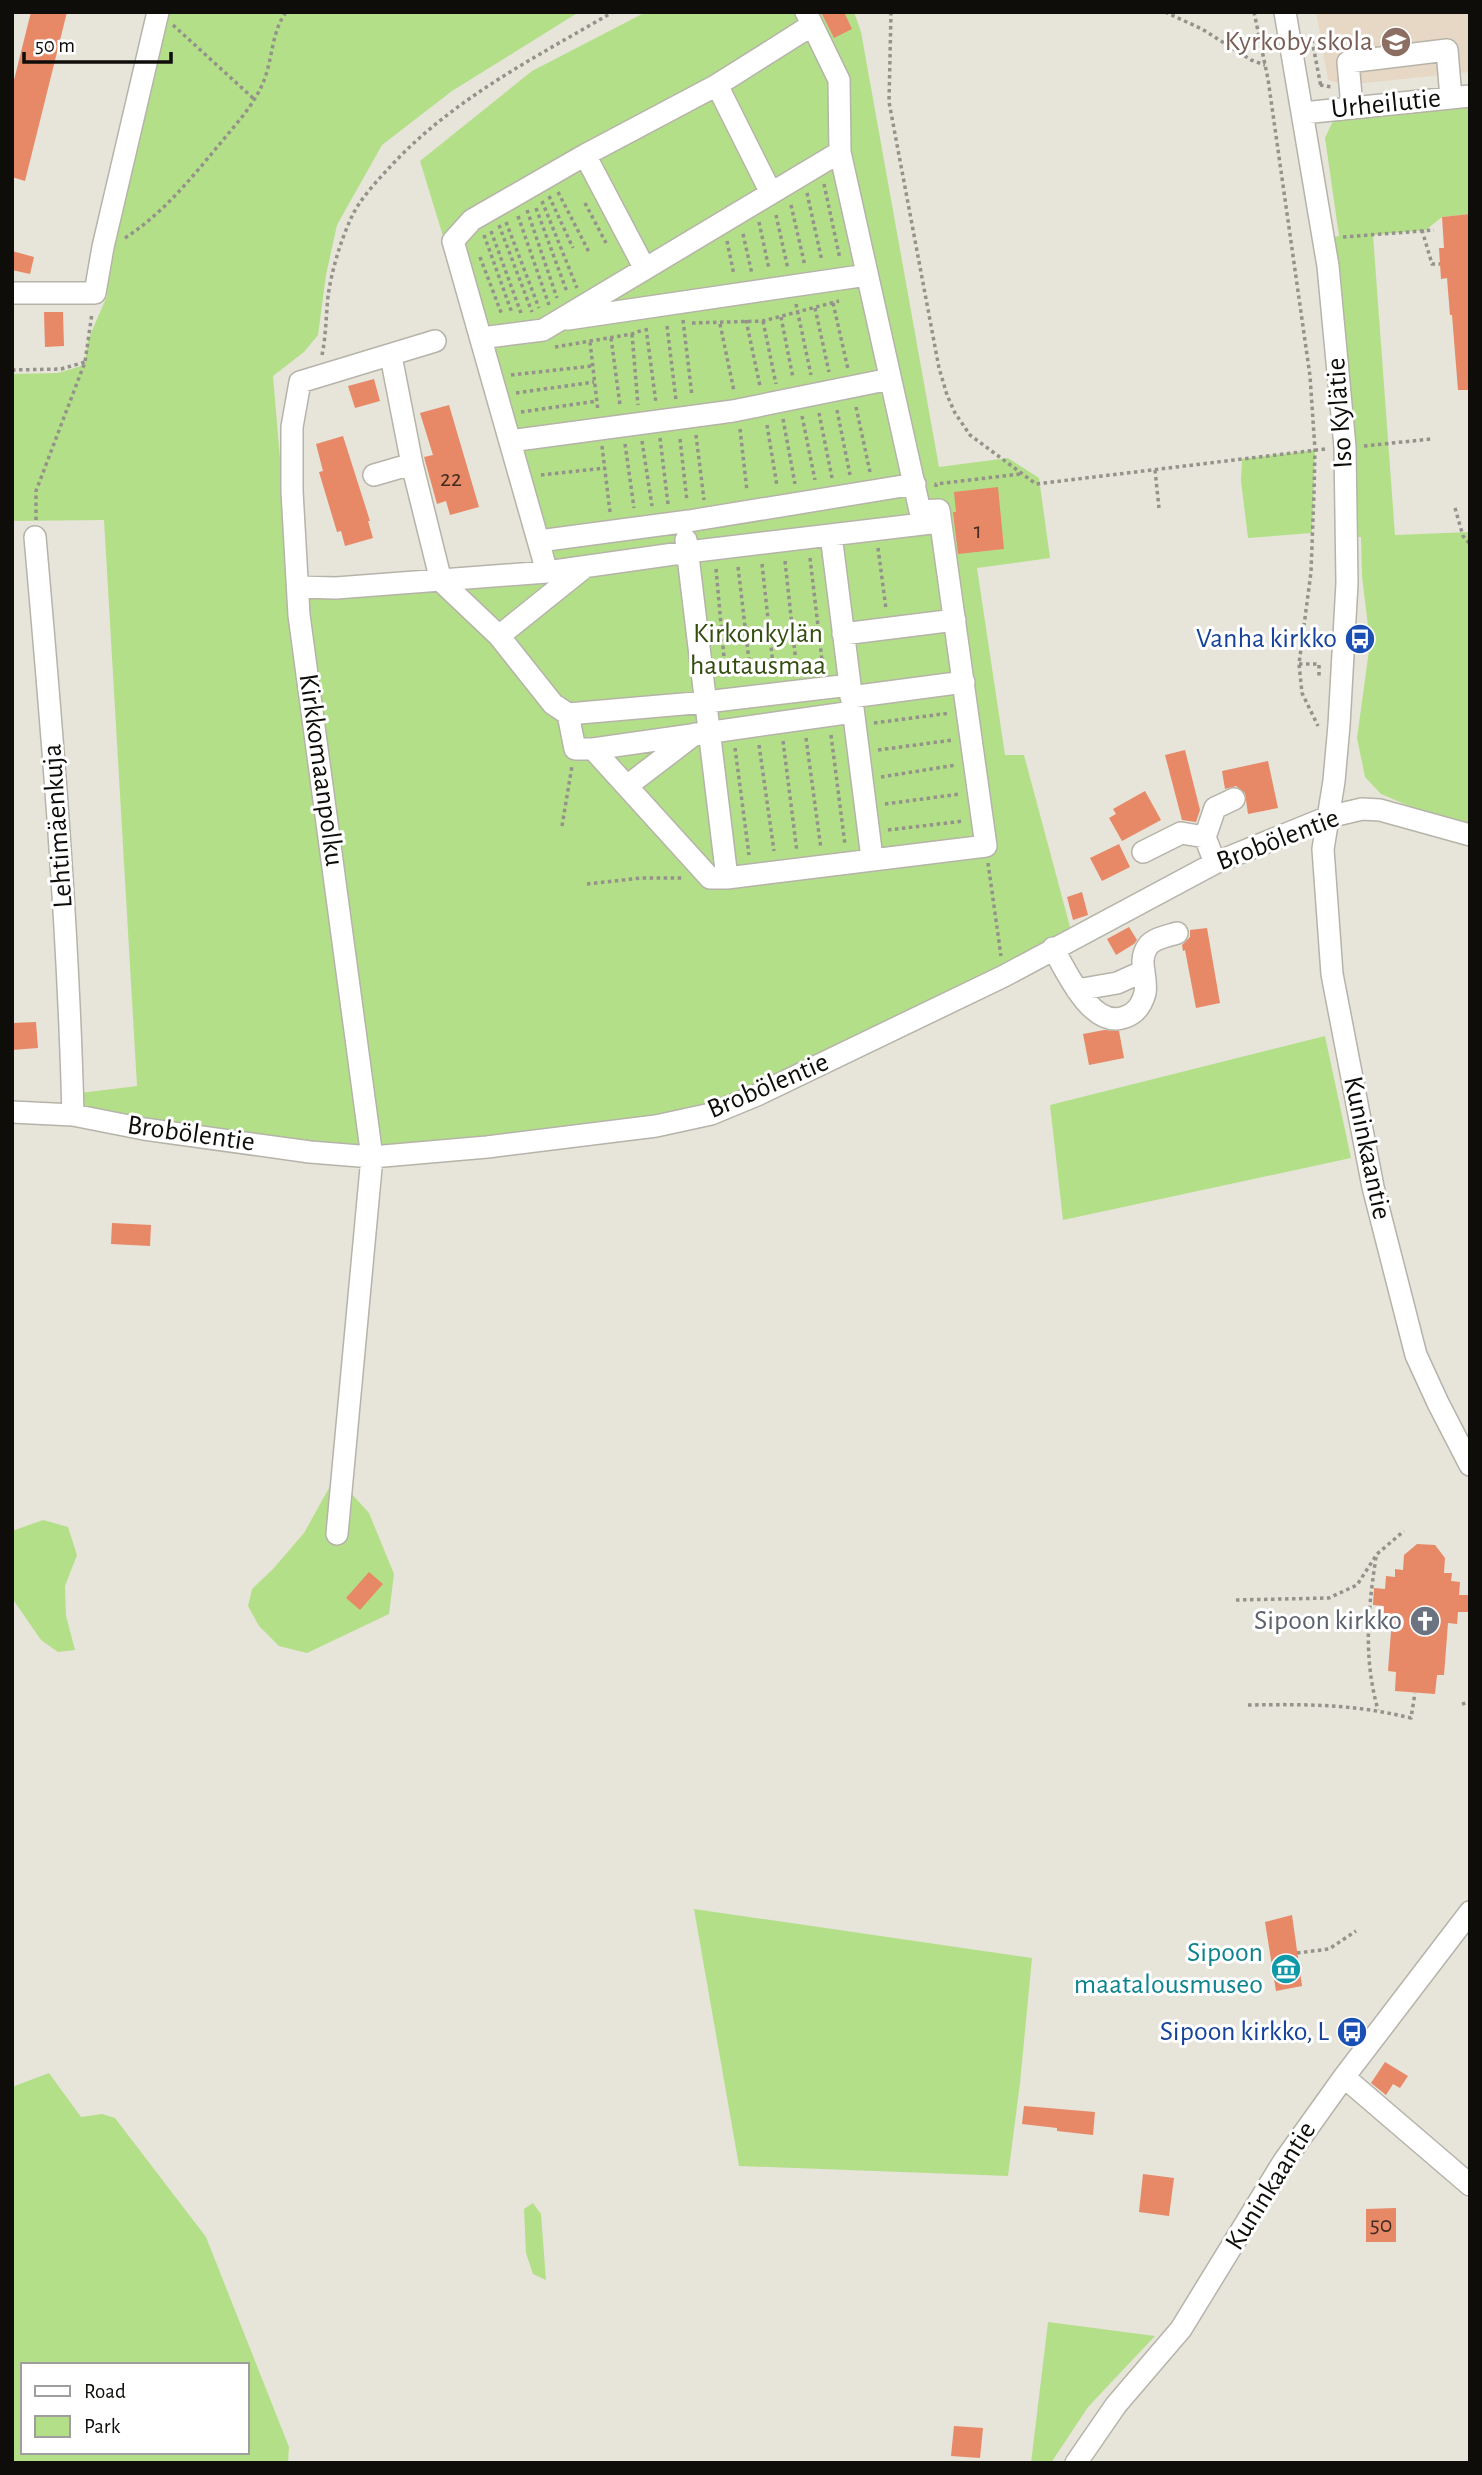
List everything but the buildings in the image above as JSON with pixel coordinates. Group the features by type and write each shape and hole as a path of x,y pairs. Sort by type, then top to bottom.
{"street":[{"name":"Iso Kylätie","path":"1285,12 1328,267 1345,447 1347,583 1339,725 1328,817"},
{"path":"12,293 95,293 157,13"},
{"path":"547,572 453,241 510,198 717,85 809,19 839,80 840,152 920,511 939,510"},
{"path":"1352,107 1348,62 1447,50 1460,97"},
{"path":"717,85 771,193"},
{"name":"Urheilutie","path":"1303,113 1460,97"},
{"path":"481,338 543,330 556,310 645,269 840,152"},
{"path":"585,155 645,269"},
{"path":"556,310 792,286 869,284"},
{"path":"300,382 435,341"},
{"path":"391,356 412,464 441,581 499,636 553,704 568,714 584,749 627,786 719,878"},
{"path":"510,441 738,410 890,379"},
{"name":"Kirkkomaanpolku","path":"300,382 292,440 299,615 372,1157 337,1534"},
{"path":"374,475 412,464"},
{"path":"539,541 682,522 915,484"},
{"path":"299,587 336,588 547,572 931,523 939,510"},
{"path":"719,878 986,846 939,510"},
{"path":"682,522 706,702 703,732 719,878"},
{"path":"831,535 872,858"},
{"name":"Lehtimäenkuja","path":"35,537 69,993 73,1115"},
{"path":"499,636 585,567"},
{"path":"843,635 955,620"},
{"path":"584,749 828,715 852,705 964,682"},
{"path":"568,714 728,700 825,688 852,705"},
{"path":"627,786 703,732"},
{"path":"1215,863 1205,837 1215,808 1234,799"},
{"name":"Brobölentie","path":"12,1112 73,1115 144,1129 310,1152 372,1157 487,1147 656,1126 711,1114 757,1095 1004,976 1215,863 1328,817 1362,809 1380,810 1470,835"},
{"name":"Kuninkaantie","path":"1328,817 1324,849 1332,974 1373,1187 1416,1354 1470,1465"},
{"path":"1143,852 1181,833 1205,837"},
{"path":"1053,948 1086,1002 1106,1017 1116,1019 1127,1017 1142,1004 1146,989 1142,959 1149,946 1156,940 1177,933"},
{"path":"1077,990 1117,983 1144,971"},
{"name":"Kuninkaantie","path":"1076,2463 1116,2405 1181,2329 1278,2171 1344,2077 1470,1912"},
{"path":"1344,2077 1470,2185"}],"path":[{"path":"106,236 126,238 158,215 188,183 254,99 263,82 278,24 286,12"},
{"path":"300,382 321,364 328,293 336,260 354,214 373,185 422,134 455,110 510,71 613,12"},
{"path":"891,12 889,102 939,368 955,413 970,435 1036,484 1315,450 1431,439"},
{"path":"1165,12 1202,29 1251,60 1265,65"},
{"name":"Iso Kylätie","path":"1254,12 1265,65 1310,376 1315,450 1311,572 1299,664 1302,693 1321,733"},
{"path":"157,13 181,30 254,99"},
{"path":"771,193 840,261"},
{"path":"771,193 822,265"},
{"path":"771,193 806,268"},
{"path":"771,193 771,276"},
{"path":"754,279 771,193"},
{"path":"736,283 771,193"},
{"path":"771,193 792,286"},
{"path":"510,198 573,248"},
{"path":"510,198 589,252"},
{"path":"510,198 578,290"},
{"path":"510,198 568,294"},
{"path":"510,198 539,308"},
{"path":"510,198 556,310"},
{"path":"510,198 556,310"},
{"path":"510,198 531,312"},
{"path":"510,198 522,314"},
{"path":"510,198 512,315"},
{"path":"503,317 510,198"},
{"path":"1422,230 1432,264 1440,264"},
{"path":"1339,237 1434,230"},
{"path":"749,511 738,410 720,324 781,317 833,303 869,284"},
{"path":"35,537 36,491 85,362 95,293"},
{"path":"827,498 807,396 833,303"},
{"path":"815,307 807,396 827,498"},
{"path":"798,312 807,396 827,498"},
{"path":"781,317 807,396 827,498"},
{"path":"746,320 807,396 827,498"},
{"path":"763,321 807,396 827,498"},
{"path":"554,347 632,334 640,424 654,525"},
{"path":"590,342 613,531"},
{"path":"12,370 61,369 85,362"},
{"path":"512,375 592,366"},
{"path":"516,393 594,382"},
{"path":"522,412 597,401"},
{"path":"539,475 605,468"},
{"path":"1155,470 1159,508"},
{"path":"939,510 936,484 1022,473"},
{"path":"1455,508 1463,536 1470,544"},
{"path":"875,529 889,629"},
{"path":"808,538 825,688"},
{"path":"783,541 799,691"},
{"path":"759,544 777,694"},
{"path":"735,547 754,697"},
{"path":"714,549 728,700"},
{"path":"1299,664 1319,664 1319,678"},
{"path":"852,705 967,711"},
{"path":"828,715 847,862"},
{"path":"803,719 823,865"},
{"path":"780,722 799,868"},
{"path":"756,725 776,871"},
{"path":"733,728 752,875"},
{"path":"858,752 971,738"},
{"path":"562,826 584,749"},
{"path":"862,779 974,762"},
{"path":"865,806 978,791"},
{"path":"868,832 982,818"},
{"path":"986,846 1004,976"},
{"path":"587,884 641,878 719,878"},
{"path":"1236,1600 1329,1598 1357,1585 1377,1554 1404,1531"},
{"path":"1377,1554 1367,1658 1378,1710"},
{"path":"1248,1705 1324,1704 1378,1710 1411,1718 1415,1693"},
{"path":"1462,1704 1470,1702"},
{"path":"1297,1953 1329,1950 1356,1931"}],"shaded area":[{"name":"Kyrkoby skola","path":"1316,12 1470,12 1470,72 1346,85 1328,80"}],"green space":[{"name":"Kirkonkylän hautausmaa","path":"167,12 579,12 452,91 382,145 337,225 326,275 318,335 304,352 273,376 291,588 544,566 420,161 532,71 646,12 854,12 861,32 939,467 1008,458 1039,478 1050,558 977,568 1005,755 1024,755 1073,938 711,1114 372,1157 73,1115 72,1094 137,1086 104,520 12,521 12,374 58,373 81,366 85,362 88,340 107,296 110,256"},
{"path":"1470,104 1470,214 1442,217 1426,230 1373,235 1395,535 1470,532 1470,825 1416,809 1381,794 1365,777 1357,738 1370,643 1362,576 1361,537 1347,537 1334,237 1339,236 1325,138 1332,123 1343,115"},
{"path":"1315,450 1312,533 1248,538 1241,481 1242,459"},
{"path":"1325,1036 1351,1158 1063,1220 1050,1105"},
{"path":"340,1481 369,1513 394,1574 389,1614 307,1653 279,1646 259,1626 248,1606 252,1589 304,1533 329,1488"},
{"path":"43,1520 68,1527 77,1555 65,1586 66,1616 75,1650 58,1652 41,1640 12,1598 12,1531"},
{"path":"694,1909 1032,1958 1008,2176 739,2166"},
{"path":"49,2073 81,2117 102,2114 115,2118 206,2237 289,2447 288,2463 12,2463 12,2087"},
{"path":"533,2203 541,2214 546,2280 533,2274 526,2253 524,2209"},
{"path":"1048,2322 1155,2336 1088,2407 1051,2463 1031,2463"}],"place":[{"name":"Kyrkoby skola","path":"1396,42"},
{"name":"Vanha kirkko","path":"1360,639"},
{"name":"Sipoon kirkko","path":"1425,1621"},
{"name":"Sipoon maatalousmuseo","path":"1286,1969"},
{"name":"Sipoon kirkko, L","path":"1352,2032"}]}
